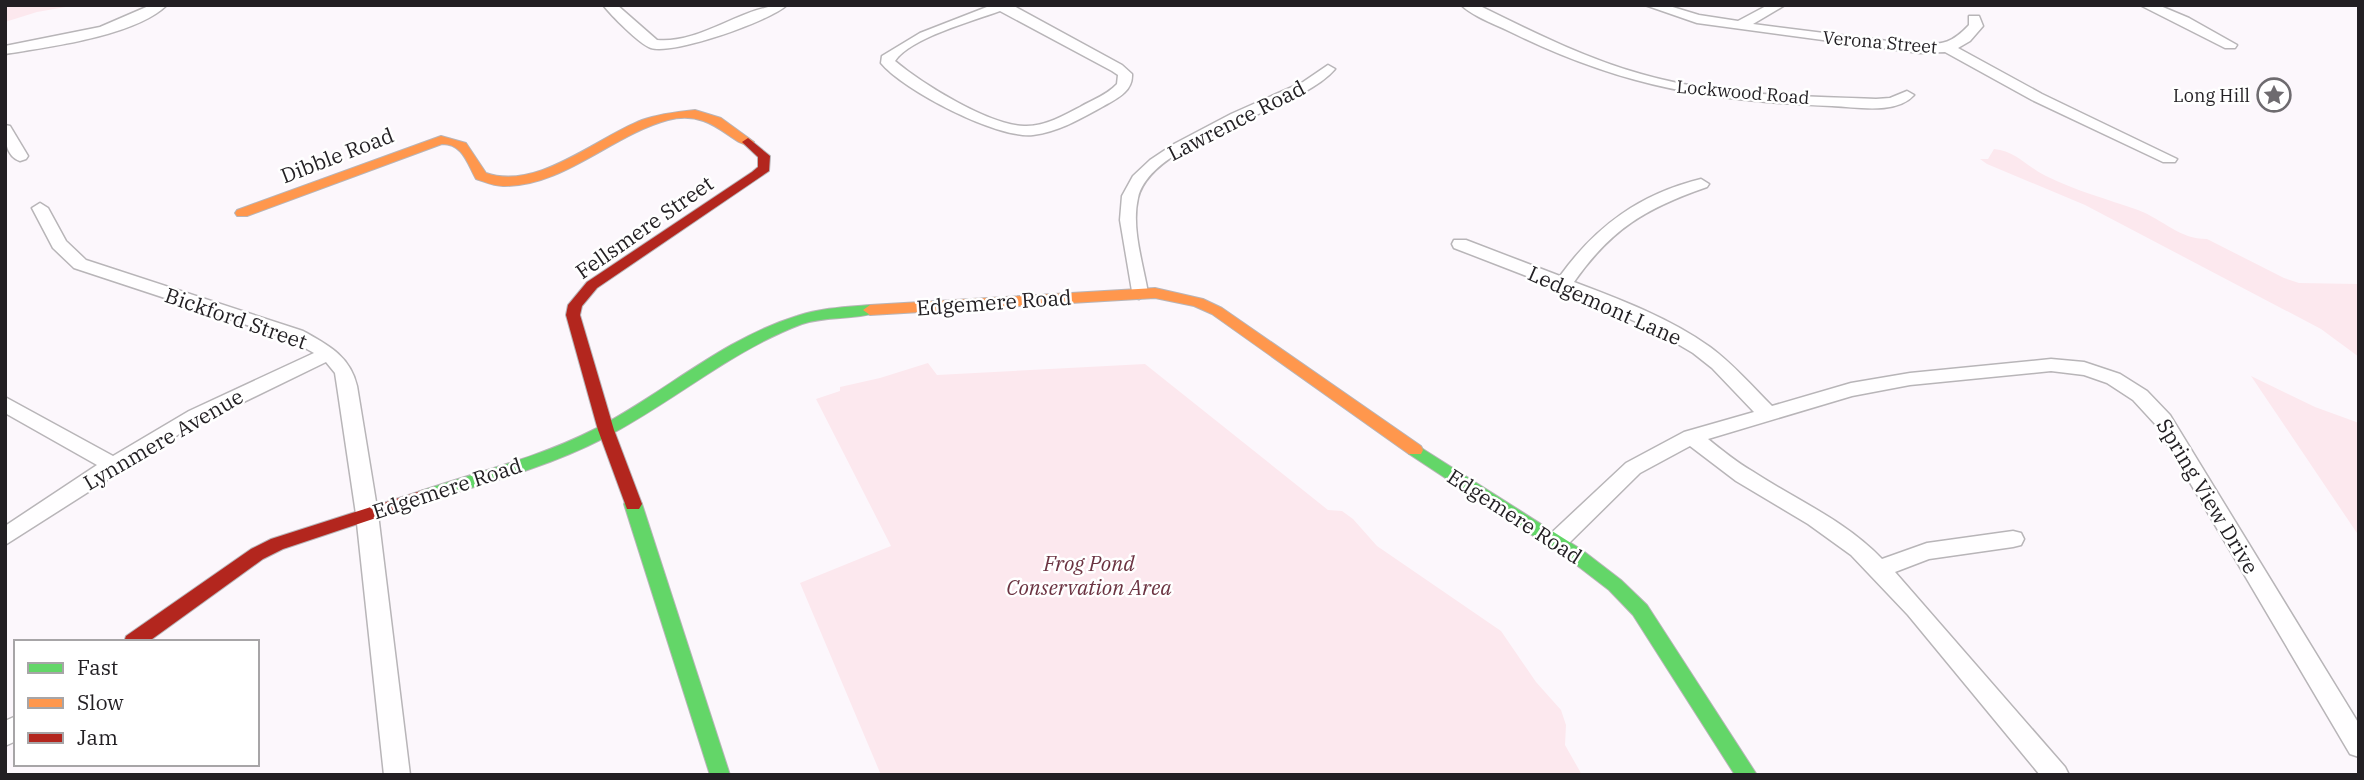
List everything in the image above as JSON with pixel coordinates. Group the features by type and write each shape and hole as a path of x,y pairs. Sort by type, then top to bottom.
{"street":[{"path":"5,50 94,34 161,5"},
{"path":"609,5 653,44 660,46 680,44 781,5"},
{"name":"Lockwood Road","path":"1467,5 1564,51 1628,75 1672,86 1715,92 1876,103 1893,102 1907,95"},
{"name":"Verona Street","path":"1651,5 1697,19 1739,26 1920,49 1948,48 2048,103 2169,159"},
{"path":"1739,26 1779,5"},
{"path":"2146,5 2230,45"},
{"path":"1004,6 1117,68 1125,74 1124,86 1116,94 1060,122 1023,131 989,121 955,104 916,83 888,63 887,59 899,49 1004,6"},
{"path":"1948,48 1965,38 1976,26 1974,19"},
{"name":"Lawrence Road","path":"1139,293 1129,211 1130,195 1140,176 1166,153 1308,85 1328,69"},
{"name":"Fellsmere Street","path":"448,138 461,141 481,176 498,183 528,177 653,121 686,113 709,118 764,156 764,168 757,175 592,285 575,304 573,316 606,430 649,547 720,775"},
{"path":"5,129 20,156"},
{"name":"Dibble Road","path":"242,213 428,143 448,138"},
{"path":"1563,284 1594,243 1624,216 1651,201 1701,184"},
{"name":"Bickford Street","path":"40,208 59,244 80,264 296,335 327,354 344,372 367,514 397,775"},
{"name":"Ledgemont Lane","path":"1460,244 1660,326 1700,349 1739,382 1768,414"},
{"name":"Edgemere Road","path":"135,640 257,554 277,544 535,459 606,430 657,402 765,335 800,319 826,313 1139,293 1183,297 1217,311 1388,432 1590,564 1640,610 1747,775"},
{"name":"Lynnmere Avenue","path":"5,537 113,465 210,409 327,354"},
{"name":"Spring View Drive","path":"1556,542 1633,468 1691,437 1851,390 1910,379 2051,365 2091,369 2124,383 2154,408 2173,435 2359,746"},
{"path":"5,404 113,465"},
{"path":"1691,437 1743,476 1836,531 1880,569 2056,775"},
{"path":"1880,569 1927,551 2013,539"}],"green space":[{"path":"5,5 77,5 37,12 5,22"},
{"path":"1994,149 2015,156 2057,181 2138,210 2188,236 2207,239 2284,278 2299,283 2358,284 2359,357 2321,329 2085,205 1980,159 1988,159"},
{"name":"Frog Pond Conservation Area","path":"928,363 937,375 1145,364 1328,510 1342,511 1353,519 1377,546 1501,631 1536,682 1561,710 1566,725 1565,745 1582,775 881,775 800,583 891,546 816,399 840,391 840,387"},
{"path":"2251,376 2315,407 2359,423 2359,536"}],"traffic: fast":[{"path":"424,496 535,461 578,444 625,419 771,331 828,313 870,310"},
{"path":"1415,450 1576,555 1615,585 1640,610 1747,775"},
{"path":"633,504 720,775"}],"traffic: slow":[{"path":"242,213 441,140 462,145 471,155 481,176 502,182 549,172 622,134 671,116 695,114 709,117 748,142"},
{"path":"870,310 1155,293 1198,302 1217,311 1415,450"}],"traffic: jam":[{"path":"633,504 606,430 573,315 575,305 592,285 757,175 764,168 764,156 748,142"},
{"path":"136,640 257,554 277,544 424,496"}],"place":[{"name":"Long Hill","path":"2274,95"}]}
